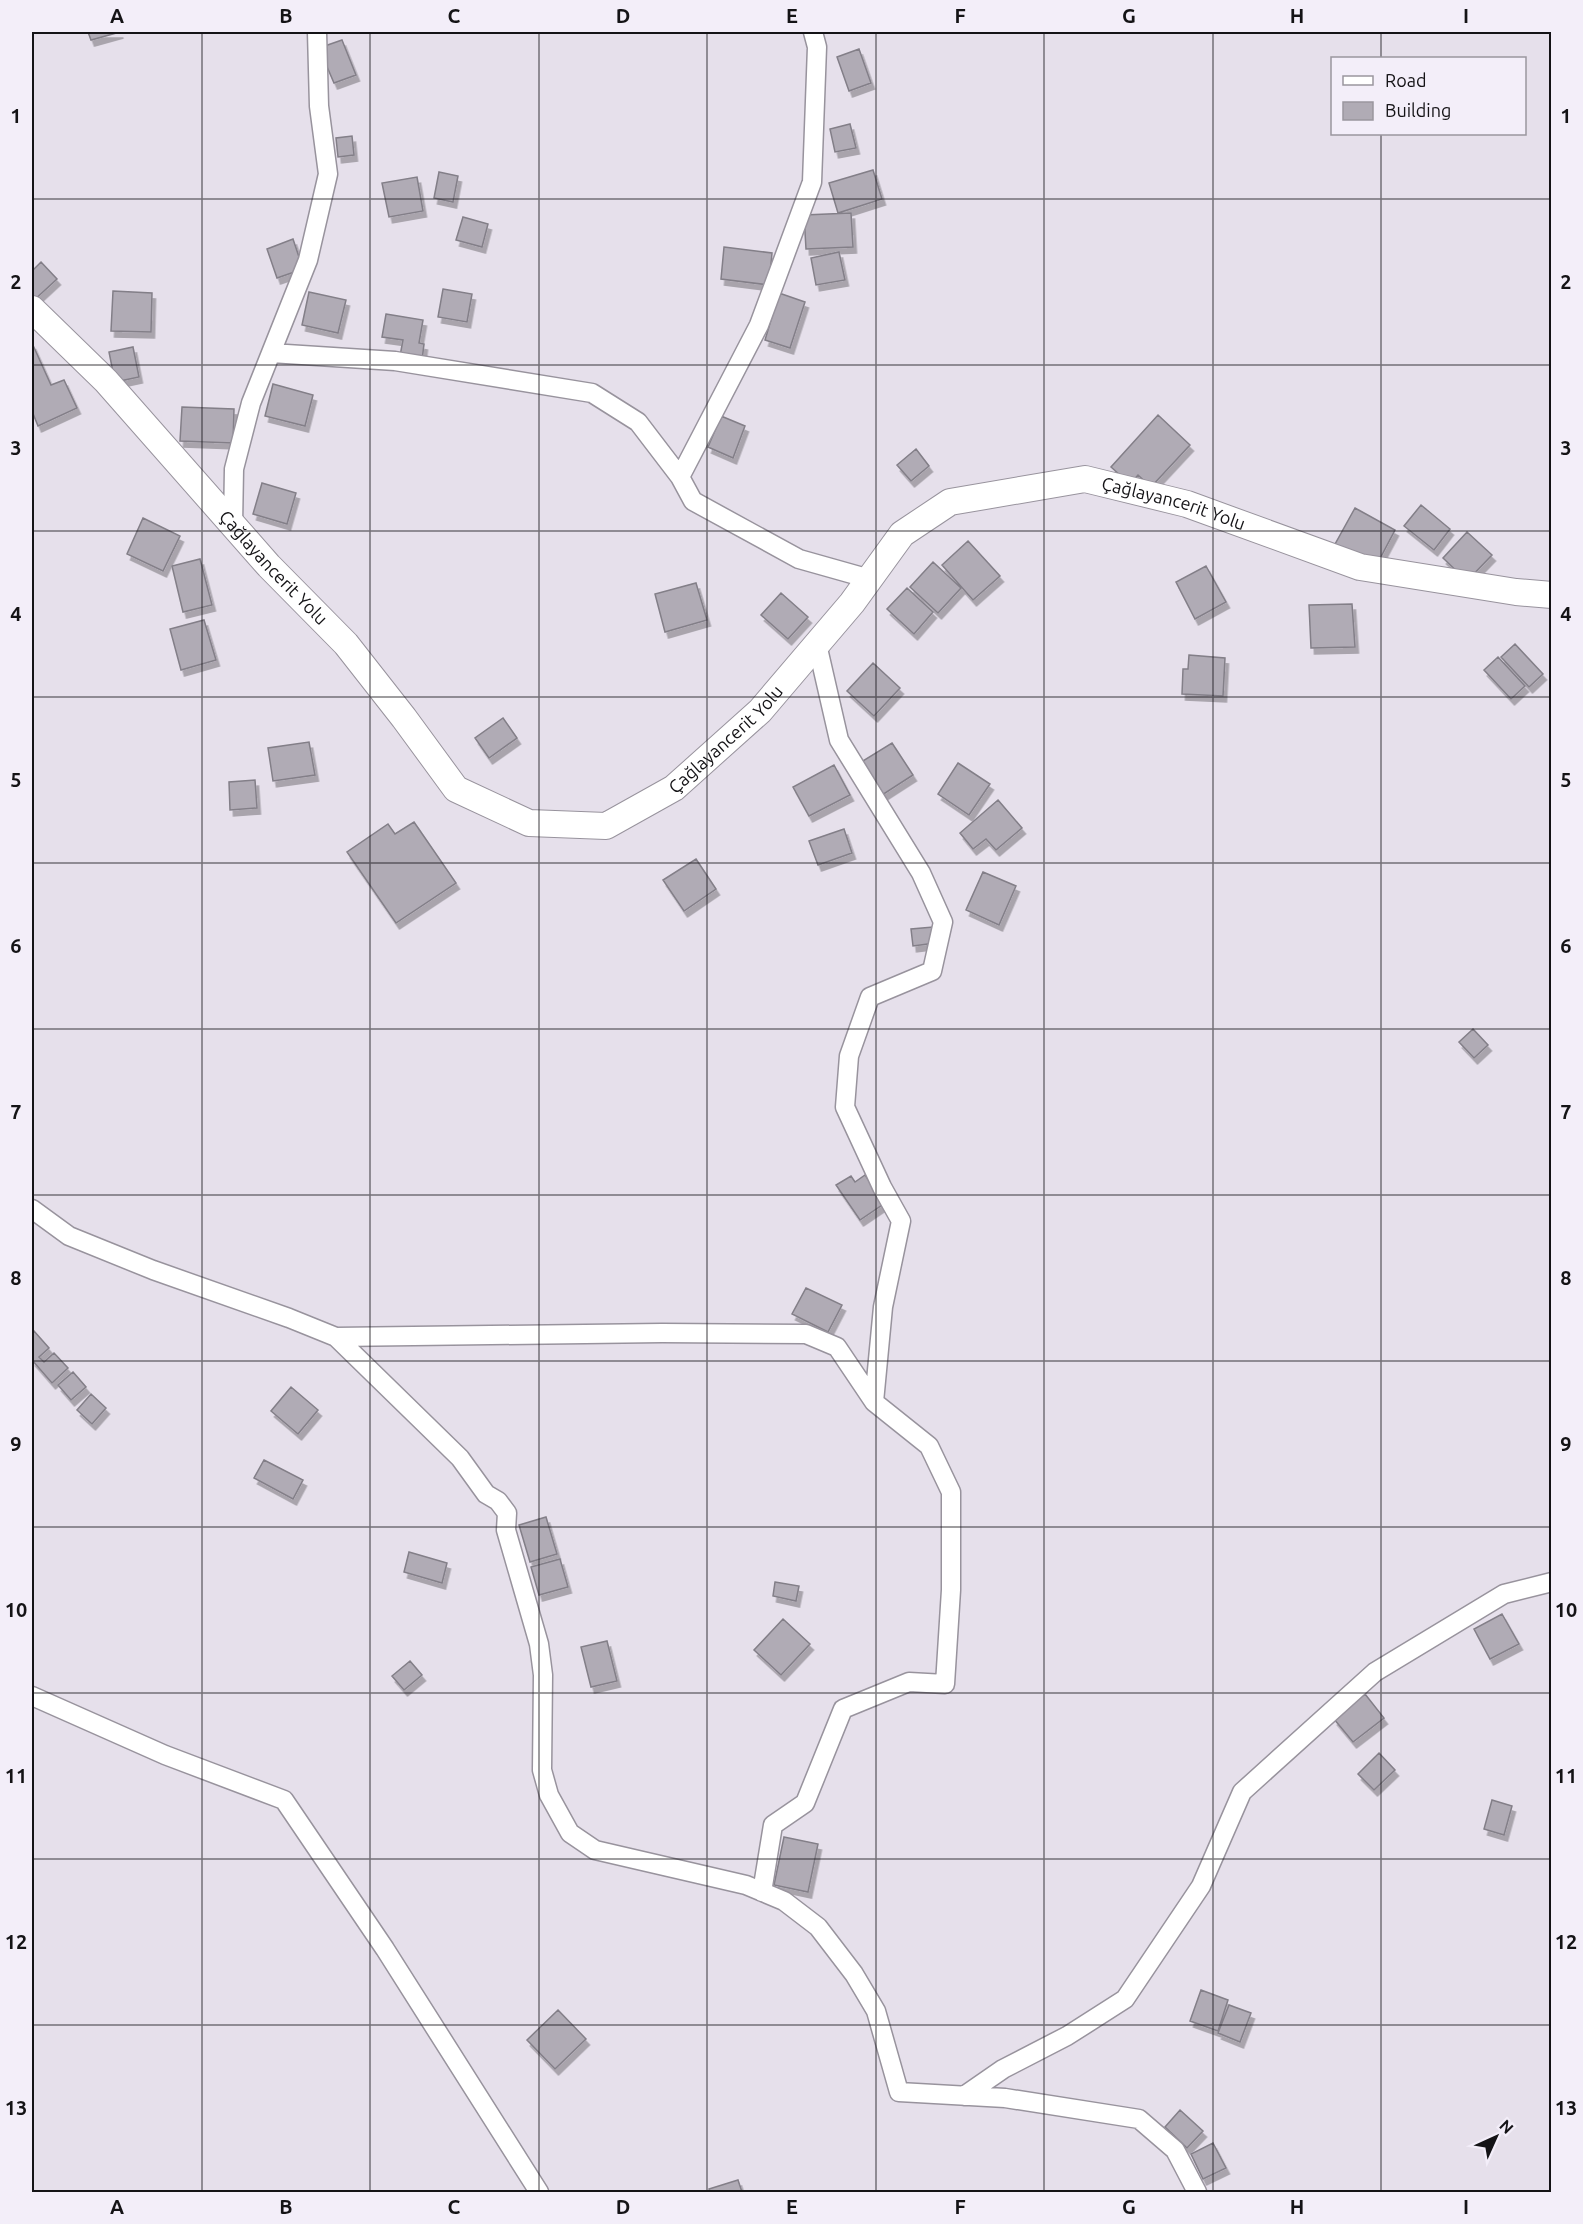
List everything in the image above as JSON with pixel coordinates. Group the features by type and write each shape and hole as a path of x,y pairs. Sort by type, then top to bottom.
{"main road":[{"name":"Çağlayancerit Yolu","path":"32,309 106,381 269,566 346,644 456,789 529,823 606,826 674,788 760,711 870,579 902,534 950,502 1085,480 1187,504 1360,567 1516,592 1551,595"}],"street":[{"path":"233,525 234,469 252,403 308,260 328,174 320,106 317,32"},
{"path":"680,477 759,325 812,182 817,47 813,32"},
{"path":"271,353 395,361 592,393 638,422 680,477 693,501 799,559 870,579"},
{"path":"817,644 839,740 921,873 943,922 932,971 870,997 849,1056 845,1107 882,1187 901,1221 883,1307 874,1402"},
{"path":"32,1209 69,1236 153,1270 336,1337 460,1458 486,1494 498,1501 507,1513 506,1530 539,1644 542,1664 542,1770 549,1795 570,1833 595,1850 746,1885 784,1901 818,1927 854,1974 876,2012 899,2092 1005,2098 1139,2119 1175,2150 1197,2193"},
{"path":"336,1337 662,1333 806,1334 837,1347 874,1402 929,1446 951,1492 951,1590 945,1684 909,1682 843,1709 805,1803 773,1825 762,1892"},
{"path":"964,2096 1003,2069 1067,2036 1125,1999 1201,1886 1242,1792 1375,1672 1504,1594 1551,1582"},
{"path":"32,1696 165,1755 284,1800 385,1949 539,2193"}],"building":[{"path":"88,32 120,32 91,40"},
{"path":"342,40 356,75 334,83 319,48"},
{"path":"859,49 871,83 849,91 837,57"},
{"path":"850,124 856,148 835,152 830,129"},
{"path":"352,136 354,155 338,157 336,138"},
{"path":"873,170 882,199 838,213 829,183"},
{"path":"439,172 458,176 453,202 434,198"},
{"path":"417,177 423,211 389,217 382,183"},
{"path":"851,213 853,247 806,249 804,215"},
{"path":"463,217 488,224 482,247 456,240"},
{"path":"293,239 303,269 277,278 267,249"},
{"path":"724,247 772,253 769,285 721,279"},
{"path":"839,252 845,280 816,285 811,258"},
{"path":"41,262 57,279 32,302 32,271"},
{"path":"443,289 472,294 467,322 438,317"},
{"path":"113,291 152,293 151,332 111,331"},
{"path":"309,292 346,300 338,333 302,325"},
{"path":"779,293 805,302 790,348 765,340"},
{"path":"386,314 423,320 419,343 424,344 422,360 400,356 403,340 382,337"},
{"path":"32,343 51,385 64,380 77,408 38,426 32,411"},
{"path":"133,347 139,377 115,382 109,352"},
{"path":"273,384 313,395 305,426 265,416"},
{"path":"182,407 234,409 233,443 180,441"},
{"path":"1158,415 1190,445 1151,487 1138,475 1130,484 1111,467"},
{"path":"721,416 745,426 733,458 708,447"},
{"path":"916,449 929,466 911,481 897,465"},
{"path":"262,483 296,493 287,524 253,514"},
{"path":"1421,505 1450,529 1434,550 1404,526"},
{"path":"1355,508 1395,530 1375,568 1334,546"},
{"path":"143,518 180,536 163,571 127,554"},
{"path":"1467,532 1492,555 1467,581 1443,558"},
{"path":"968,541 1000,576 973,600 942,565"},
{"path":"200,559 212,605 183,612 172,566"},
{"path":"933,562 961,588 938,613 910,587"},
{"path":"1206,566 1226,602 1195,619 1176,582"},
{"path":"696,583 707,620 665,632 655,594"},
{"path":"907,588 933,612 914,634 887,609"},
{"path":"781,593 808,617 788,639 761,615"},
{"path":"1352,604 1355,647 1311,648 1309,605"},
{"path":"204,620 216,660 181,670 170,629"},
{"path":"1515,644 1543,674 1529,687 1501,657"},
{"path":"1189,655 1225,658 1223,696 1182,694 1183,669 1188,669"},
{"path":"1498,657 1525,686 1511,699 1484,670"},
{"path":"873,663 900,688 874,716 847,691"},
{"path":"503,718 517,738 489,758 475,738"},
{"path":"309,742 315,775 273,781 268,748"},
{"path":"892,743 913,775 879,797 858,764"},
{"path":"958,763 990,784 969,815 938,794"},
{"path":"834,765 850,795 809,816 793,787"},
{"path":"255,780 257,808 230,810 229,782"},
{"path":"998,800 1022,828 996,850 986,839 973,849 960,833"},
{"path":"414,822 456,883 396,923 347,852 388,824 395,834"},
{"path":"844,829 852,853 818,865 809,841"},
{"path":"696,859 716,889 684,911 663,880"},
{"path":"983,872 1016,886 999,925 966,910"},
{"path":"933,927 935,943 913,946 911,929"},
{"path":"1473,1029 1488,1045 1474,1058 1459,1042"},
{"path":"865,1175 885,1203 860,1220 836,1185 851,1176 855,1182"},
{"path":"806,1288 842,1305 828,1332 792,1314"},
{"path":"34,1331 49,1348 39,1357 44,1362 54,1353 68,1368 52,1383 32,1360"},
{"path":"73,1372 86,1387 71,1400 58,1385"},
{"path":"291,1387 318,1410 298,1434 271,1411"},
{"path":"91,1394 106,1408 92,1424 77,1410"},
{"path":"264,1460 303,1480 293,1499 254,1478"},
{"path":"546,1517 557,1554 530,1562 519,1525"},
{"path":"409,1552 447,1563 442,1583 404,1572"},
{"path":"560,1559 568,1587 539,1595 531,1567"},
{"path":"775,1582 799,1586 796,1601 773,1596"},
{"path":"1502,1614 1519,1644 1490,1659 1474,1629"},
{"path":"783,1619 810,1644 781,1675 754,1650"},
{"path":"607,1641 617,1681 591,1687 581,1647"},
{"path":"410,1661 422,1675 404,1690 392,1676"},
{"path":"1365,1694 1384,1718 1353,1742 1334,1719"},
{"path":"1379,1753 1395,1770 1374,1790 1358,1774"},
{"path":"1492,1800 1512,1806 1504,1835 1484,1829"},
{"path":"784,1837 818,1844 808,1892 774,1885"},
{"path":"1201,1990 1228,2000 1218,2031 1190,2021"},
{"path":"1229,2005 1251,2013 1240,2042 1218,2033"},
{"path":"558,2010 586,2039 555,2069 527,2040"},
{"path":"1180,2110 1203,2131 1187,2148 1165,2127"},
{"path":"1213,2143 1226,2168 1203,2179 1191,2154"},
{"path":"738,2180 742,2192 710,2192 709,2189"}]}
